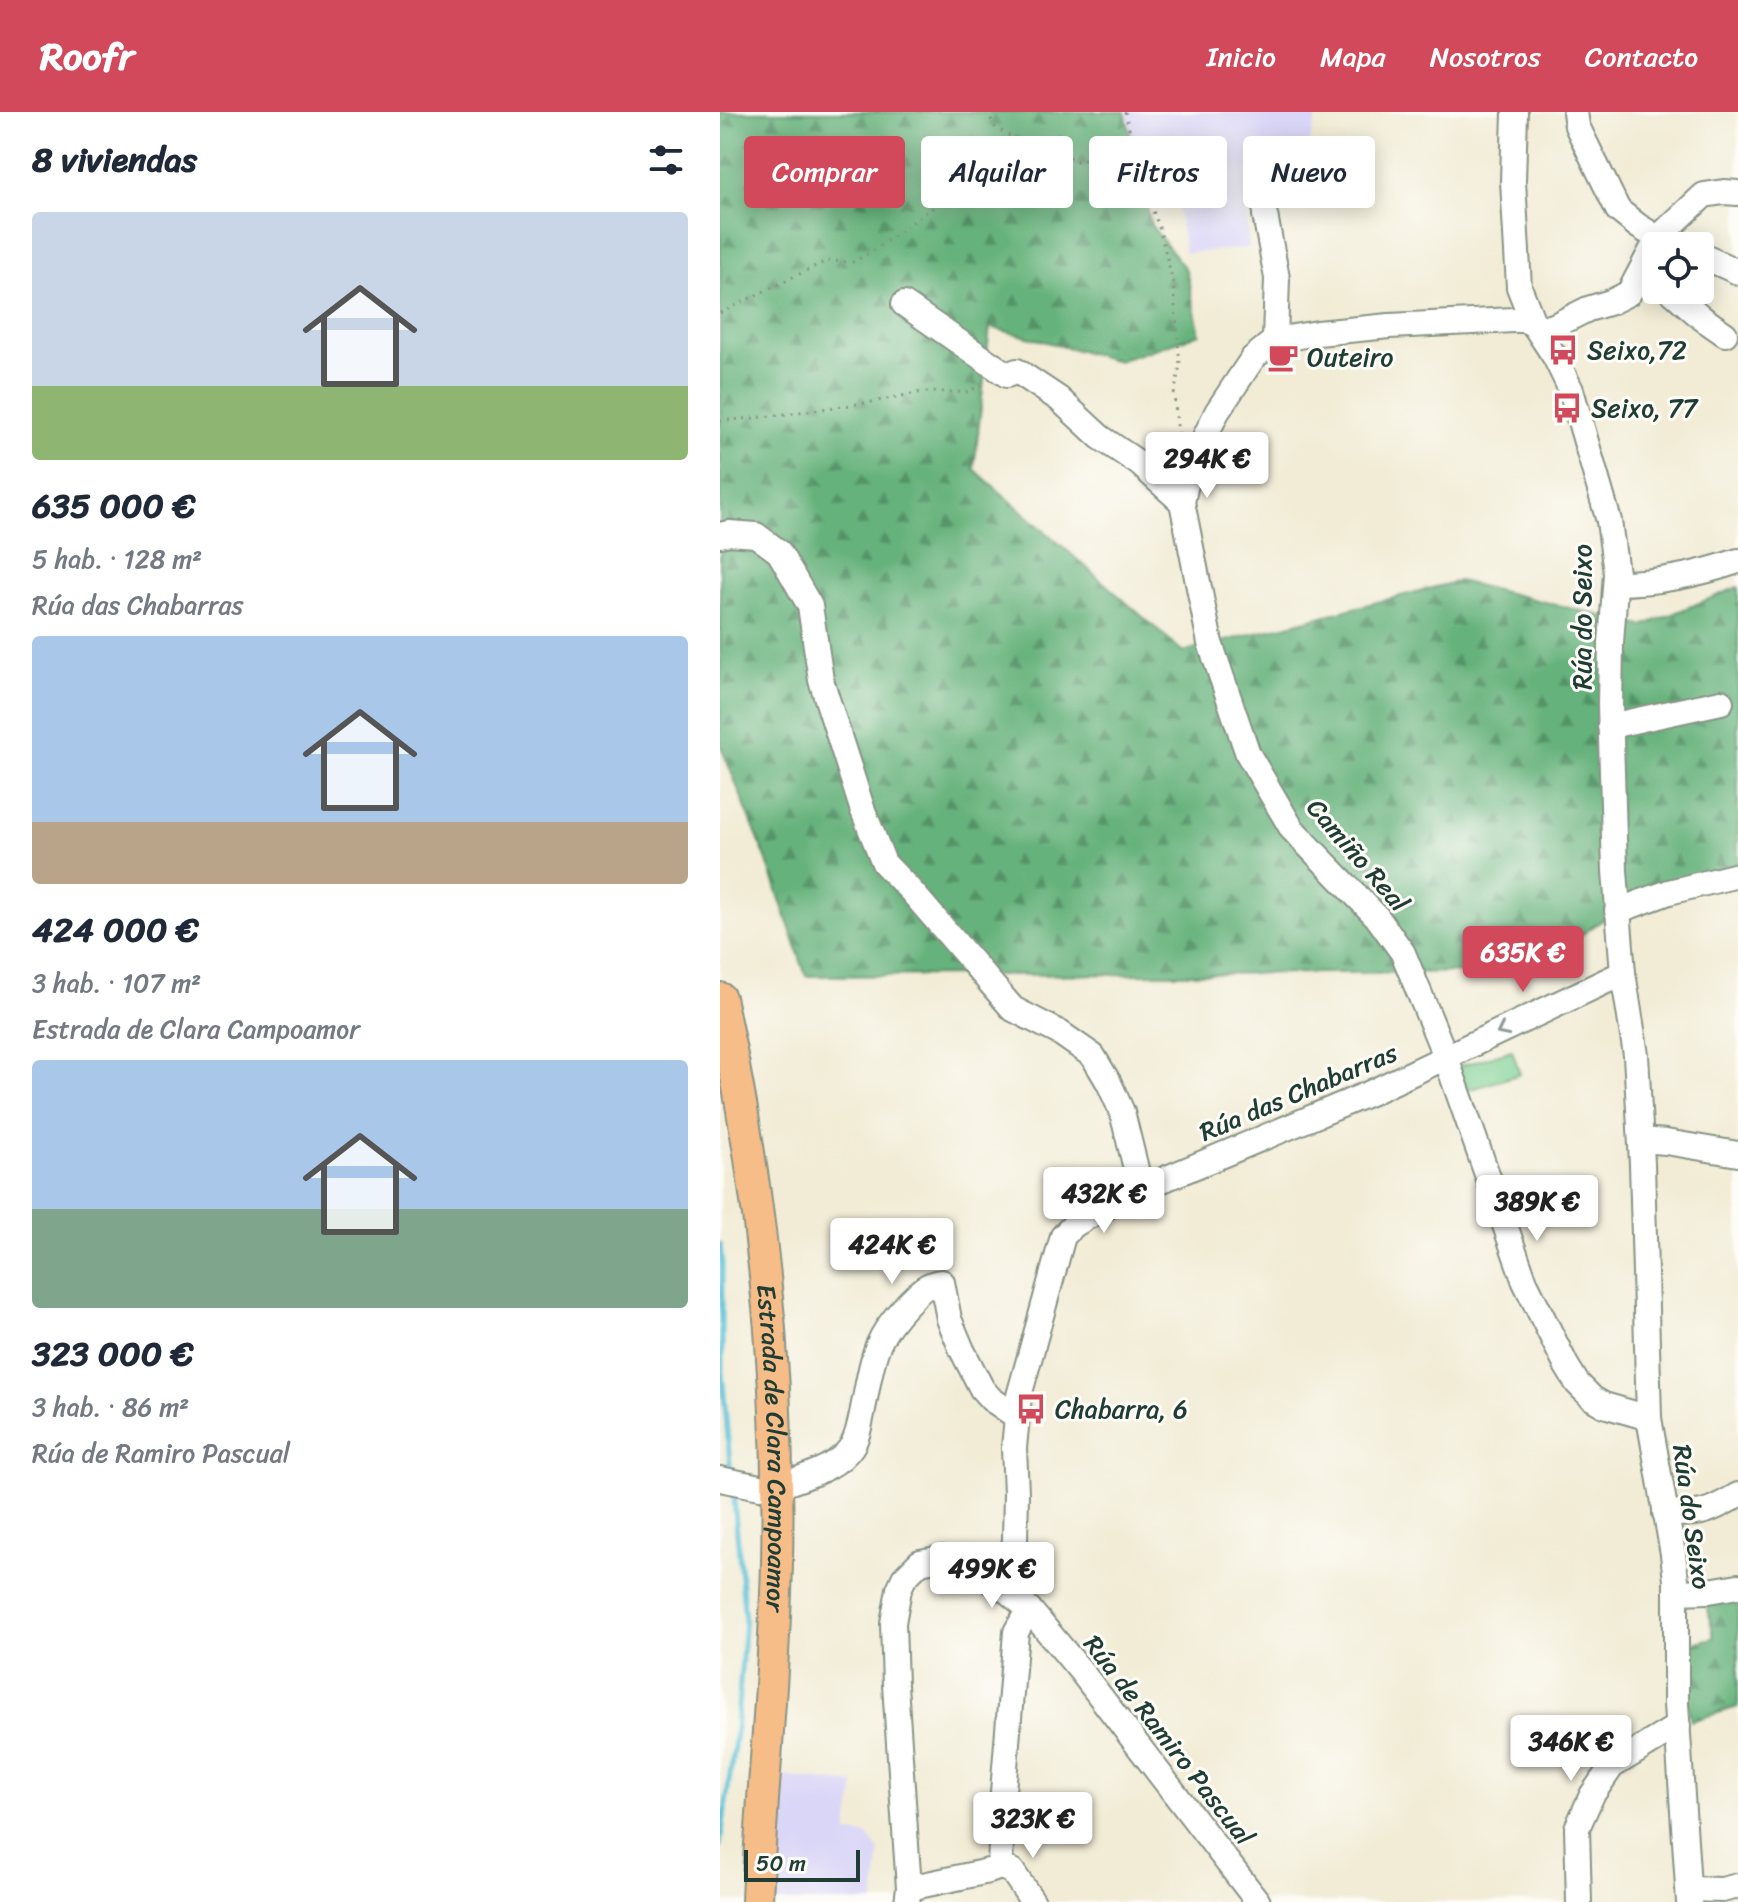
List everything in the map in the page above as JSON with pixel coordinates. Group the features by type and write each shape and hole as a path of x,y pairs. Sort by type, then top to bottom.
{"main road":[{"name":"Estrada de Clara Campoamor","path":"720,998 744,1116 765,1266 773,1377 744,1483 777,1563 757,1902"},
{"name":"Estrada de Clara Campoamor","path":"720,1078 736,1169 757,1378 744,1483 757,1647 739,1902"}],"street":[{"name":"Rúa do Seixo","path":"1515,112 1513,181 1519,287 1534,325 1555,357 1571,390 1609,521 1613,547 1616,583 1611,643 1610,726 1617,911 1636,1055 1649,1418 1673,1554 1676,1592 1676,1704 1689,1896"},
{"path":"1575,112 1577,126 1618,210 1649,232"},
{"path":"1676,232 1704,195 1738,193"},
{"path":"1265,215 1277,278 1275,340 1389,326 1514,320 1524,320 1544,328 1611,302 1629,293 1642,279"},
{"path":"1714,261 1738,272"},
{"path":"904,304 1000,371 1007,375 1017,371 1059,399 1100,437 1140,464 1182,502"},
{"path":"1688,304 1725,334"},
{"name":"Camiño Real","path":"1275,340 1253,358 1217,412 1189,470 1182,502 1210,643 1248,754 1292,829 1377,917 1403,953 1446,1058 1525,1282 1566,1365 1577,1383 1592,1398 1604,1405 1649,1418"},
{"path":"720,535 756,535 779,552 810,606 821,680 862,808 884,863 1013,1009 1060,1033 1093,1056 1122,1112 1141,1189"},
{"path":"1616,583 1652,581 1738,561"},
{"path":"1610,726 1721,702"},
{"path":"1617,911 1669,892 1738,875"},
{"name":"Rúa das Chabarras","path":"1001,1586 1011,1568 1015,1539 1014,1448 1019,1396 1063,1236 1074,1225 1141,1189 1370,1093 1623,973"},
{"path":"1641,1140 1738,1154"},
{"path":"744,1483 826,1467 843,1457 854,1444 880,1338 920,1290 932,1283 942,1282 949,1319 982,1389 1017,1417"},
{"path":"1665,1513 1711,1511 1738,1495"},
{"name":"Rúa de Ramiro Pascual","path":"908,1895 893,1623 904,1578 920,1562 941,1558 973,1570 1001,1586 1029,1609 1080,1670 1258,1902"},
{"path":"1676,1592 1738,1586"},
{"path":"1000,1867 1016,1632 1029,1609"},
{"path":"1579,1902 1577,1828 1592,1795 1612,1766 1678,1726"},
{"path":"908,1895 1000,1867 1012,1871 1033,1902"},
{"path":"1689,1896 1729,1893"}],"path":[{"path":"987,112 995,127 1009,136"},
{"path":"1125,112 1131,136"},
{"path":"720,313 826,261 853,262 932,208"},
{"path":"1152,208 1173,282 1180,365 1174,395 1179,445"},
{"path":"720,421 922,392 969,392 1000,371"},
{"path":"1688,1556 1711,1511"}],"shaded area":[{"path":"1127,112 1318,112 1312,136 1243,136 1243,208 1273,208 1246,212 1249,248 1185,253 1178,208 1227,208 1227,136 1132,136"},
{"path":"782,1776 855,1784 847,1833 867,1835 880,1851 874,1902 768,1902"}],"green space":[{"path":"720,112 1125,112 1131,136 1089,136 1089,208 1147,208 1151,225 1186,270 1200,334 1118,361 990,327 974,469 1183,652 1459,581 1643,626 1738,587 1738,871 1628,902 1529,972 806,976 767,861 720,744"},
{"path":"1512,1050 1520,1074 1465,1091 1457,1067"},
{"path":"1738,1588 1738,1707 1691,1721 1681,1674 1688,1673 1687,1644 1714,1638 1705,1594"}],"waterway":[{"path":"720,1244 722,1371 731,1475"},
{"path":"720,1846 736,1732 745,1620 733,1489"}],"place":[{"name":"Seixo,72","path":"1563,350"},
{"name":"Outeiro","path":"1283,357"},
{"name":"Seixo, 77","path":"1567,408"},
{"name":"Chabarra, 6","path":"1031,1409"}]}
